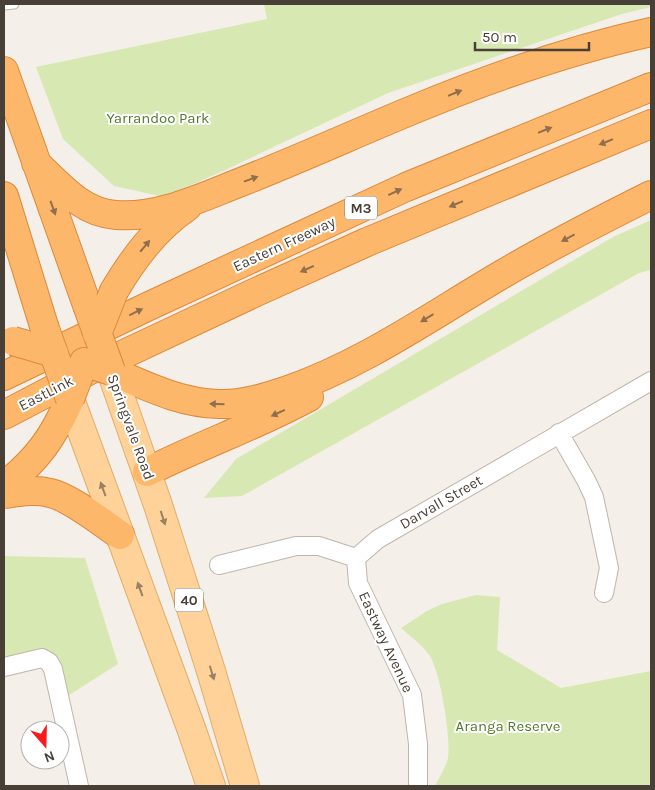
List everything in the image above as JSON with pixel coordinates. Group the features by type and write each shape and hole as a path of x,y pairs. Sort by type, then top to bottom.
{"highway":[{"path":"97,334 114,291 134,259 159,231 186,208 206,197 469,88 526,67 651,32"},
{"name":"Springvale Road","path":"4,71 88,305 106,374"},
{"name":"Eastern Freeway","path":"4,376 149,306 406,187 651,87"},
{"name":"Eastern Freeway","path":"106,374 367,242 651,124"},
{"path":"36,163 82,204 93,210 114,215 147,214 206,197"},
{"path":"9,340 54,353 106,374 181,400 201,403 236,404 254,400 305,384 340,368 530,258 651,194"},
{"path":"4,196 8,231 54,353 69,407"},
{"path":"147,472 287,409 316,392 377,348"},
{"path":"4,486 21,473 50,440 69,407 106,374"},
{"name":"EastLink","path":"4,414 106,374"},
{"path":"4,494 41,491 58,495 120,535"}],"main road":[{"name":"Springvale Road","path":"106,374 147,472 208,662 245,786"},
{"path":"69,407 120,535 192,728 211,786"}],"street":[{"name":"Darvall Street","path":"356,558 378,539 651,381"},
{"path":"559,433 594,498 609,568 604,593"},
{"path":"219,565 296,546 319,546 356,558"},
{"name":"Eastway Avenue","path":"356,558 358,583 412,694 418,744 418,786"},
{"path":"4,667 42,658 49,662 53,669 79,786"}],"lane":[{"path":"4,5 14,4"}],"green space":[{"name":"Yarrandoo Park","path":"264,4 651,4 651,7 622,14 388,93 164,197 114,186 63,139 36,67 267,19"},
{"path":"651,220 651,270 639,273 242,496 204,498 236,459 613,237"},
{"path":"4,556 85,558 118,664 66,697 55,657 4,661"},
{"name":"Aranga Reserve","path":"476,595 500,597 497,650 561,688 651,671 651,786 435,786 444,769 449,748 442,692 429,654 401,628 427,611 442,604"}]}
